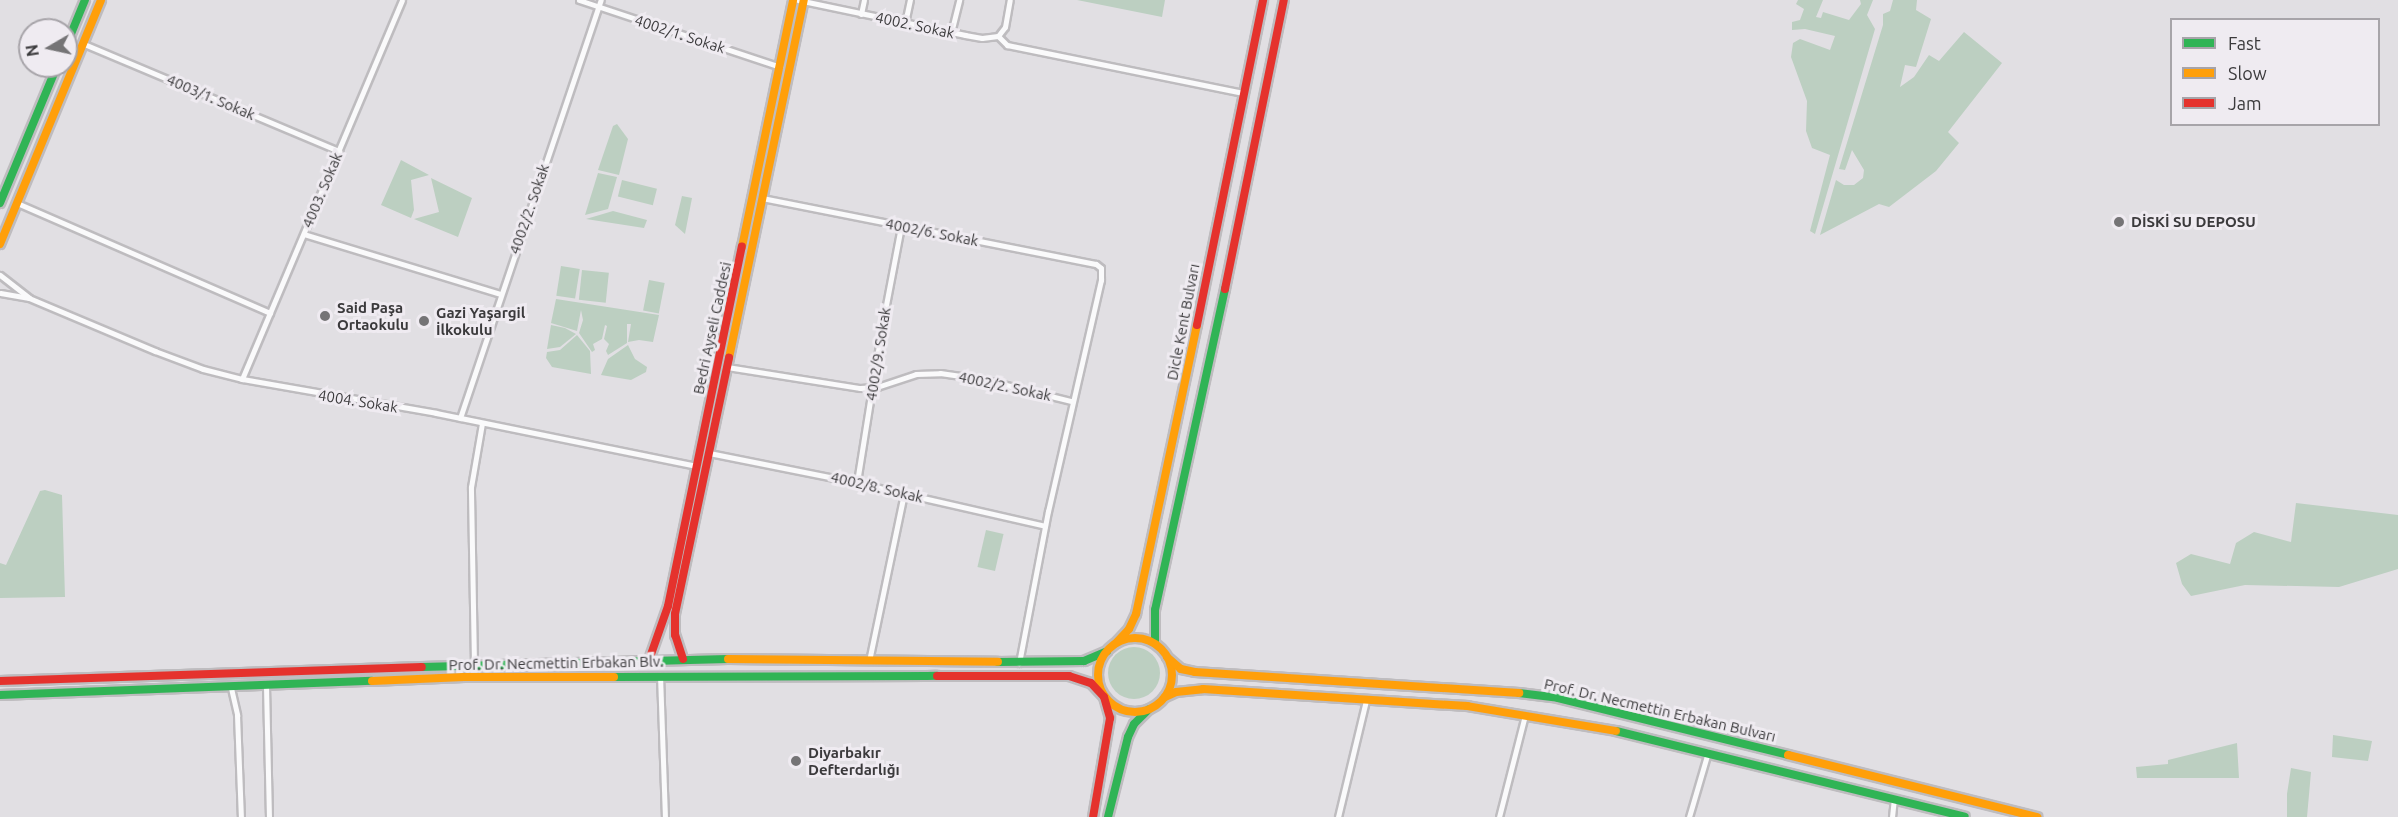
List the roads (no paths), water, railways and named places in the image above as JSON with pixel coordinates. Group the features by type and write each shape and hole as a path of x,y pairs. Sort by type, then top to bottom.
{"main road":[{"path":"78,18 86,0"},
{"path":"0,244 101,0"},
{"name":"Bedri Ayseli Caddesi","path":"649,660 668,606 793,0"},
{"name":"Dicle Kent Bulvarı","path":"1116,643 1129,629 1136,614 1263,0"},
{"path":"1155,644 1155,610 1239,225 1284,0"},
{"name":"Bedri Ayseli Caddesi","path":"684,658 675,635 675,614 802,1"},
{"path":"0,203 52,78"},
{"path":"1093,817 1110,718 1098,673 1107,651 1116,643 1136,638 1155,644 1167,657 1172,678 1165,697 1134,724 1128,737 1108,817"},
{"name":"Prof. Dr. Necmettin Erbakan Blv.","path":"0,681 684,658 1019,663 1084,661 1107,651"},
{"name":"Prof. Dr. Necmettin Erbakan Bulvarı","path":"1167,657 1181,669 1195,672 1493,690 1558,698 2037,817"},
{"name":"Prof. Dr. Necmettin Erbakan Blv.","path":"0,695 231,688 464,677 660,675 1069,676 1091,683 1104,697"},
{"name":"Prof. Dr. Necmettin Erbakan Bulvarı","path":"1165,697 1176,692 1203,689 1467,706 1598,726 1965,817"},
{"path":"1104,697 1124,711 1148,710"}],"street":[{"name":"4003. Sokak","path":"242,379 402,0"},
{"name":"4002/1. Sokak","path":"579,0 599,3 780,67"},
{"path":"861,14 864,0"},
{"path":"905,23 910,0"},
{"path":"951,33 959,0"},
{"path":"1010,0 1005,27 998,36 1007,45 1243,93"},
{"name":"4002. Sokak","path":"802,1 951,33 982,38 998,36"},
{"name":"4002/2. Sokak","path":"460,418 599,3"},
{"name":"4003/1. Sokak","path":"84,44 339,151"},
{"name":"4002/6. Sokak","path":"762,198 1096,264 1101,268 1101,280 1071,401"},
{"path":"17,203 270,313"},
{"name":"4002/9. Sokak","path":"857,482 901,226"},
{"path":"304,234 500,294"},
{"path":"0,275 29,298"},
{"path":"0,293 29,298"},
{"name":"4004. Sokak","path":"29,298 155,351 203,369 242,379 460,418 697,466"},
{"name":"4002/2. Sokak","path":"727,366 860,388 873,387 916,374 940,373 982,379 1071,401"},
{"path":"1019,663 1071,401"},
{"path":"474,664 471,487 482,423"},
{"name":"4002/8. Sokak","path":"709,453 857,482 1045,526"},
{"path":"870,661 904,493"},
{"path":"660,675 665,817"},
{"path":"266,686 269,817"},
{"path":"231,688 237,715 241,817"},
{"path":"1338,817 1366,700"},
{"path":"1499,817 1525,715"},
{"path":"1689,817 1707,752"},
{"path":"1892,817 1894,799"}],"place":[{"name":"DİSKİ SU DEPOSU","path":"2119,222"},
{"name":"Said Paşa Ortaokulu","path":"325,316"},
{"name":"Gazi Yaşargil İlkokulu","path":"424,321"},
{"name":"Diyarbakır Defterdarlığı","path":"796,761"}]}
